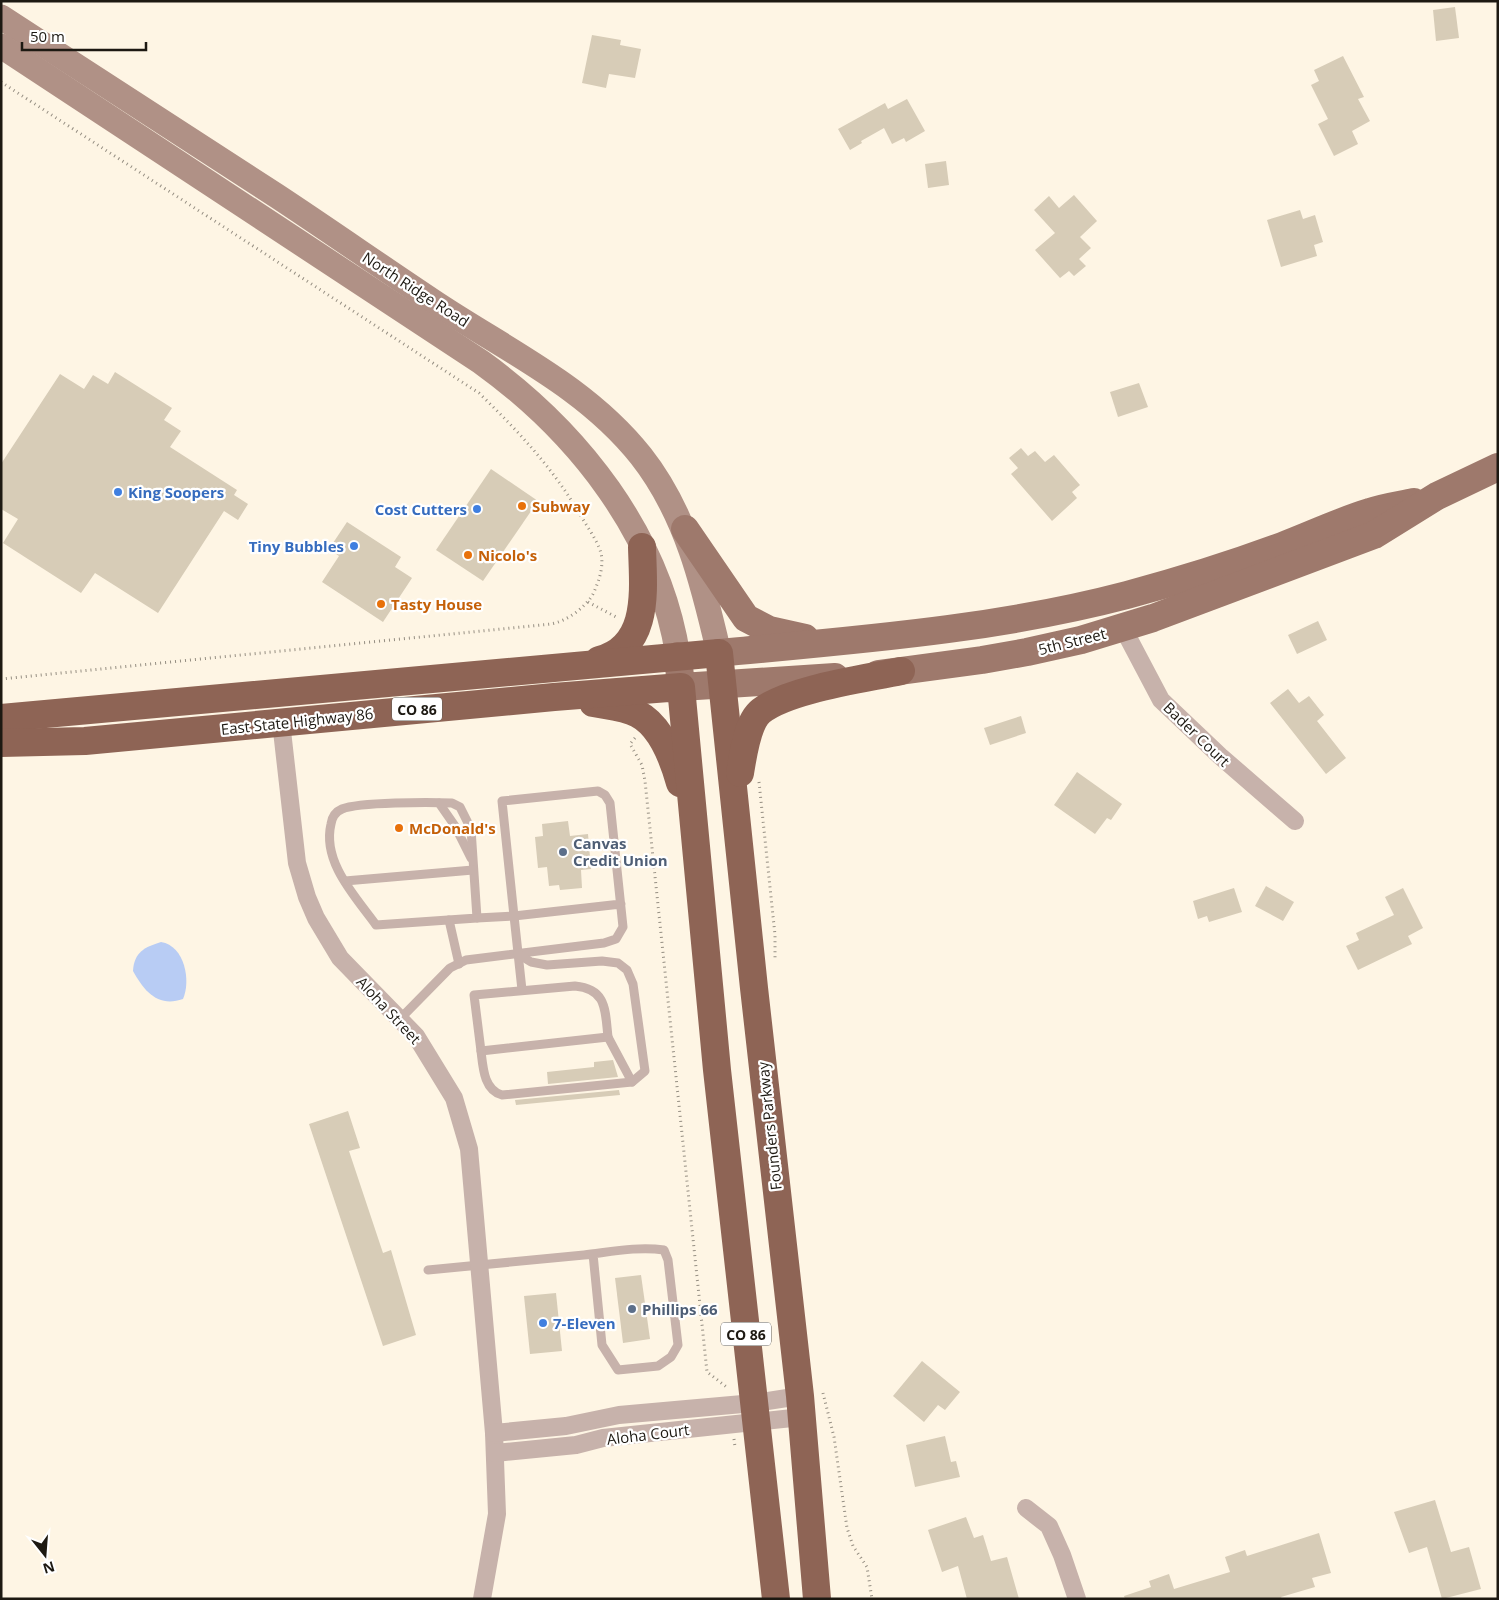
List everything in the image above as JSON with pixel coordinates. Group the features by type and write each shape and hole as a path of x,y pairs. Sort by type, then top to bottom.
{"highway":[{"path":"559,668 604,659 616,653 632,639 641,615 642,547"},
{"name":"5th Street","path":"678,656 719,653"},
{"name":"Founders Parkway","path":"719,653 735,809 808,1400 817,1599"},
{"name":"East State Highway 86","path":"1,718 678,656"},
{"path":"735,809 747,737 760,712 799,693 900,671"},
{"path":"681,688 697,853"},
{"name":"East State Highway 86","path":"1,743 85,741 554,696 681,688"},
{"name":"CO 86","path":"554,696 633,711 648,722 668,749 676,768 697,853 717,1070 744,1413 776,1599"}],"main road":[{"name":"North Ridge Road","path":"1,17 280,198 443,308 558,379 617,428 643,458 685,529 702,582 719,653"},
{"name":"North Ridge Road","path":"1,46 481,362 526,396 565,434 601,477 642,547 666,605 675,635 678,656"},
{"name":"5th Street","path":"681,688 900,671 1027,652 1081,640 1124,628 1311,560 1374,534 1438,496 1498,467"},
{"name":"5th Street","path":"719,653 831,643 988,624 1055,612 1203,572 1370,512 1438,496"},
{"path":"685,529 746,618 769,630 831,643"},
{"path":"1124,628 1124,620 1136,610 1253,570 1279,558 1326,529"},
{"path":"860,675 1068,627 1095,613 1102,600"},
{"path":"678,656 681,688"}],"street":[{"name":"Bader Court","path":"1124,628 1162,700 1220,756 1295,821"},
{"name":"Aloha Street","path":"281,722 298,863 307,897 316,918 340,958 416,1036 454,1098 468,1149 494,1434 497,1514 482,1599"},
{"name":"Aloha Court","path":"495,1453 576,1445 603,1438 808,1400"},
{"name":"Aloha Court","path":"494,1434 566,1426 619,1415 744,1413"},
{"path":"1026,1508 1049,1526 1062,1555 1077,1599"}],"lane":[{"path":"399,1020 450,968 466,960 518,954 604,943 616,939 623,927 610,803 605,795 598,791 502,801 518,954 522,990"},
{"path":"439,803 456,826 471,858"},
{"path":"478,918 471,858 472,840 466,818 460,807 452,803 358,806 341,809 333,816 328,834 335,864 376,925 514,916 621,904"},
{"path":"345,881 473,870"},
{"path":"449,920 459,964"},
{"path":"518,954 531,962 548,965 602,961 618,963 628,970 633,984 645,1071 632,1082 502,1095 495,1093 489,1088 481,1051 474,995 575,986 593,991 600,997 604,1005 608,1037 632,1082"},
{"path":"481,1051 608,1037"},
{"path":"428,1270 653,1248 664,1250 668,1260 678,1345 670,1357 658,1366 618,1370 609,1358 602,1345 593,1254"}],"path":[{"path":"1,82 479,393 538,452 566,489 594,538 601,554 602,564 601,576 588,602 569,618 551,624 1,679"},
{"path":"648,722 630,744 642,765 645,781 707,1372 729,1389 744,1413 735,1447"},
{"path":"758,776 775,935 775,964"},
{"path":"808,1400 834,1437 847,1528 853,1546 867,1567 872,1599"}],"water":[{"path":"161,942 176,950 181,957 186,974 183,999 166,1001 153,996 142,985 133,971 136,959 141,951"}],"building":[{"path":"1455,7 1459,38 1436,41 1433,10"},
{"path":"592,35 621,40 620,45 641,49 635,78 609,74 606,88 582,83"},
{"path":"1343,56 1364,97 1358,99 1370,121 1352,131 1358,144 1334,156 1318,124 1328,119 1311,85 1319,81 1314,70"},
{"path":"907,99 925,131 906,142 904,138 892,144 884,128 861,141 862,143 850,150 838,129 885,103 888,109"},
{"path":"946,161 949,185 928,188 925,164"},
{"path":"1074,195 1097,221 1080,237 1091,248 1079,259 1086,266 1074,276 1069,271 1060,278 1035,250 1055,233 1034,210 1049,196 1059,208"},
{"path":"1300,210 1303,219 1315,215 1323,242 1314,245 1317,256 1281,267 1267,220"},
{"name":"King Soopers","path":"115,372 172,408 164,420 181,431 170,447 237,490 234,495 248,504 238,520 224,511 158,613 95,573 81,593 3,543 18,519 1,509 1,464 60,374 84,389 93,375 108,384"},
{"path":"1139,383 1148,407 1118,417 1110,392"},
{"path":"1021,448 1028,456 1035,451 1045,462 1054,455 1080,485 1072,492 1077,498 1052,521 1011,474 1018,468 1009,458"},
{"path":"491,469 538,501 483,581 436,550"},
{"path":"347,522 401,557 395,567 412,578 383,622 322,582 339,556 329,549"},
{"path":"1318,621 1327,640 1297,654 1288,635"},
{"path":"1288,689 1299,703 1309,696 1324,715 1317,721 1346,758 1326,774 1270,703"},
{"path":"1021,716 1026,733 990,745 984,728"},
{"path":"1077,772 1122,804 1111,820 1107,818 1095,834 1054,805"},
{"name":"Canvas Credit Union","path":"568,821 570,836 588,834 591,869 581,870 582,888 560,890 559,885 549,886 547,867 538,868 535,837 543,836 542,824"},
{"path":"1266,886 1294,902 1283,921 1255,906"},
{"path":"1234,888 1242,912 1209,922 1207,916 1198,919 1193,901"},
{"path":"1403,888 1423,928 1408,936 1412,944 1358,970 1346,946 1359,940 1356,933 1394,915 1385,897"},
{"path":"613,1060 618,1077 548,1084 547,1072 594,1067 594,1062"},
{"path":"619,1090 620,1095 516,1105 515,1100"},
{"path":"348,1111 360,1148 349,1151 383,1253 391,1250 416,1335 383,1346 309,1124"},
{"name":"Phillips 66","path":"641,1275 650,1339 623,1343 615,1278"},
{"name":"7-Eleven","path":"556,1293 562,1351 530,1354 524,1296"},
{"path":"922,1361 960,1392 945,1410 938,1405 924,1422 893,1396"},
{"path":"945,1436 951,1462 956,1461 960,1477 915,1487 906,1445"},
{"path":"1435,1500 1451,1552 1469,1547 1481,1589 1442,1599 1427,1547 1409,1553 1394,1512"},
{"path":"966,1517 974,1538 983,1535 991,1561 1007,1557 1019,1599 967,1599 958,1566 942,1572 928,1530"},
{"path":"1319,1533 1331,1573 1312,1578 1315,1587 1281,1597 1282,1599 1125,1599 1124,1596 1151,1587 1149,1581 1169,1574 1174,1589 1230,1572 1225,1557 1245,1550 1247,1556"}],"place":[{"name":"King Soopers","path":"118,492"},
{"name":"Subway","path":"522,506"},
{"name":"Cost Cutters","path":"477,509"},
{"name":"Tiny Bubbles","path":"354,546"},
{"name":"Nicolo's","path":"468,555"},
{"name":"Tasty House","path":"381,604"},
{"name":"McDonald's","path":"399,828"},
{"name":"Canvas Credit Union","path":"563,852"},
{"name":"Phillips 66","path":"632,1309"},
{"name":"7-Eleven","path":"543,1323"}]}
